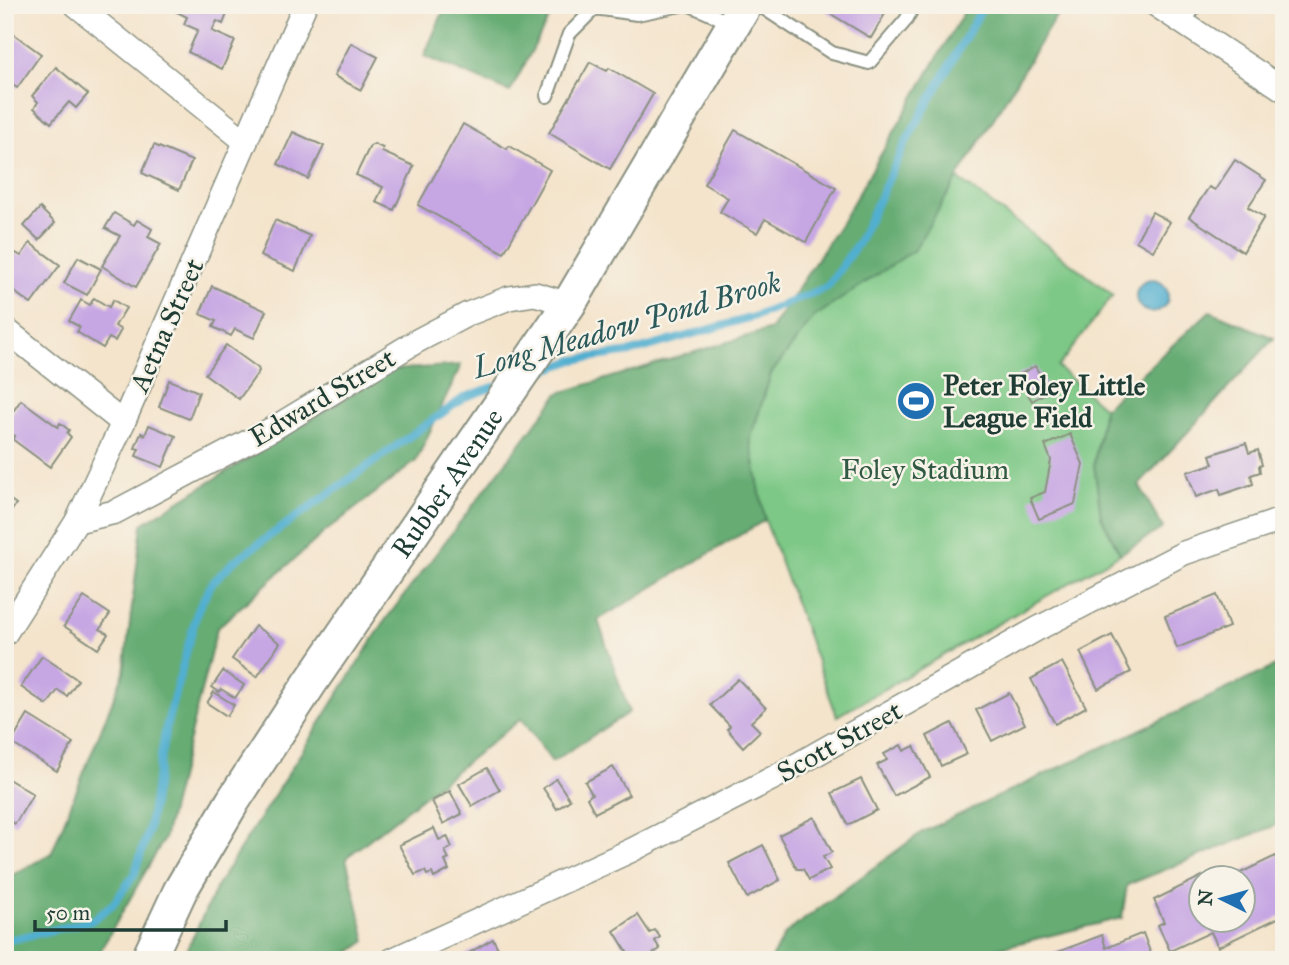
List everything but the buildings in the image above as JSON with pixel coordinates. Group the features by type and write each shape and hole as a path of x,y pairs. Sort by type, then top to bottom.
{"street":[{"path":"76,5 246,142"},
{"name":"Aetna Street","path":"5,634 78,522 305,5"},
{"path":"1157,5 1190,14 1284,90"},
{"name":"Rubber Avenue","path":"148,960 180,891 240,790 310,683 561,317 746,12"},
{"name":"Edward Street","path":"78,522 115,512 274,428 417,341 468,314 509,298 534,294 561,317"},
{"path":"5,328 123,424"},
{"name":"Scott Street","path":"392,960 632,850 779,775 1037,629 1184,553 1284,519"}],"lane":[{"path":"547,96 569,34 594,8 637,14 681,5"},
{"path":"690,5 746,12 831,53 869,63 906,20 914,5"}],"green space":[{"path":"446,5 556,5 510,92 424,56"},
{"path":"968,5 1049,5 1059,11 914,250 814,317 771,374 750,440 765,520 598,620 629,712 552,762 521,719 346,858 366,941 339,960 182,960 218,884 386,619 559,393 771,329 841,223"},
{"name":"Foley Stadium","path":"912,144 1113,295 1058,367 1104,408 1094,464 1101,516 1120,554 837,716 765,520 750,440 771,374"},
{"path":"1210,311 1274,338 1139,485 1163,528 1120,554 1101,516 1094,464 1104,408"},
{"path":"461,365 416,461 325,532 217,628 164,839 95,960 5,960 5,879 51,854 124,672 142,524 391,370"},
{"path":"1284,662 1284,822 1127,885 1122,918 949,960 770,960 786,933 922,832"}],"water":[{"path":"1152,280 1163,285 1168,296 1163,307 1152,312 1141,307 1136,296 1141,285"}],"waterway":[{"name":"Long Meadow Pond Brook","path":"535,374 574,360 631,352 756,316 827,287 858,243 906,142 984,5"},
{"name":"Long Meadow Pond Brook","path":"5,941 91,921 113,904 134,875 148,832 166,727 198,609 212,583 233,562 465,397 499,385"}],"place":[{"name":"Peter Foley Little League Field","path":"916,401"}]}
